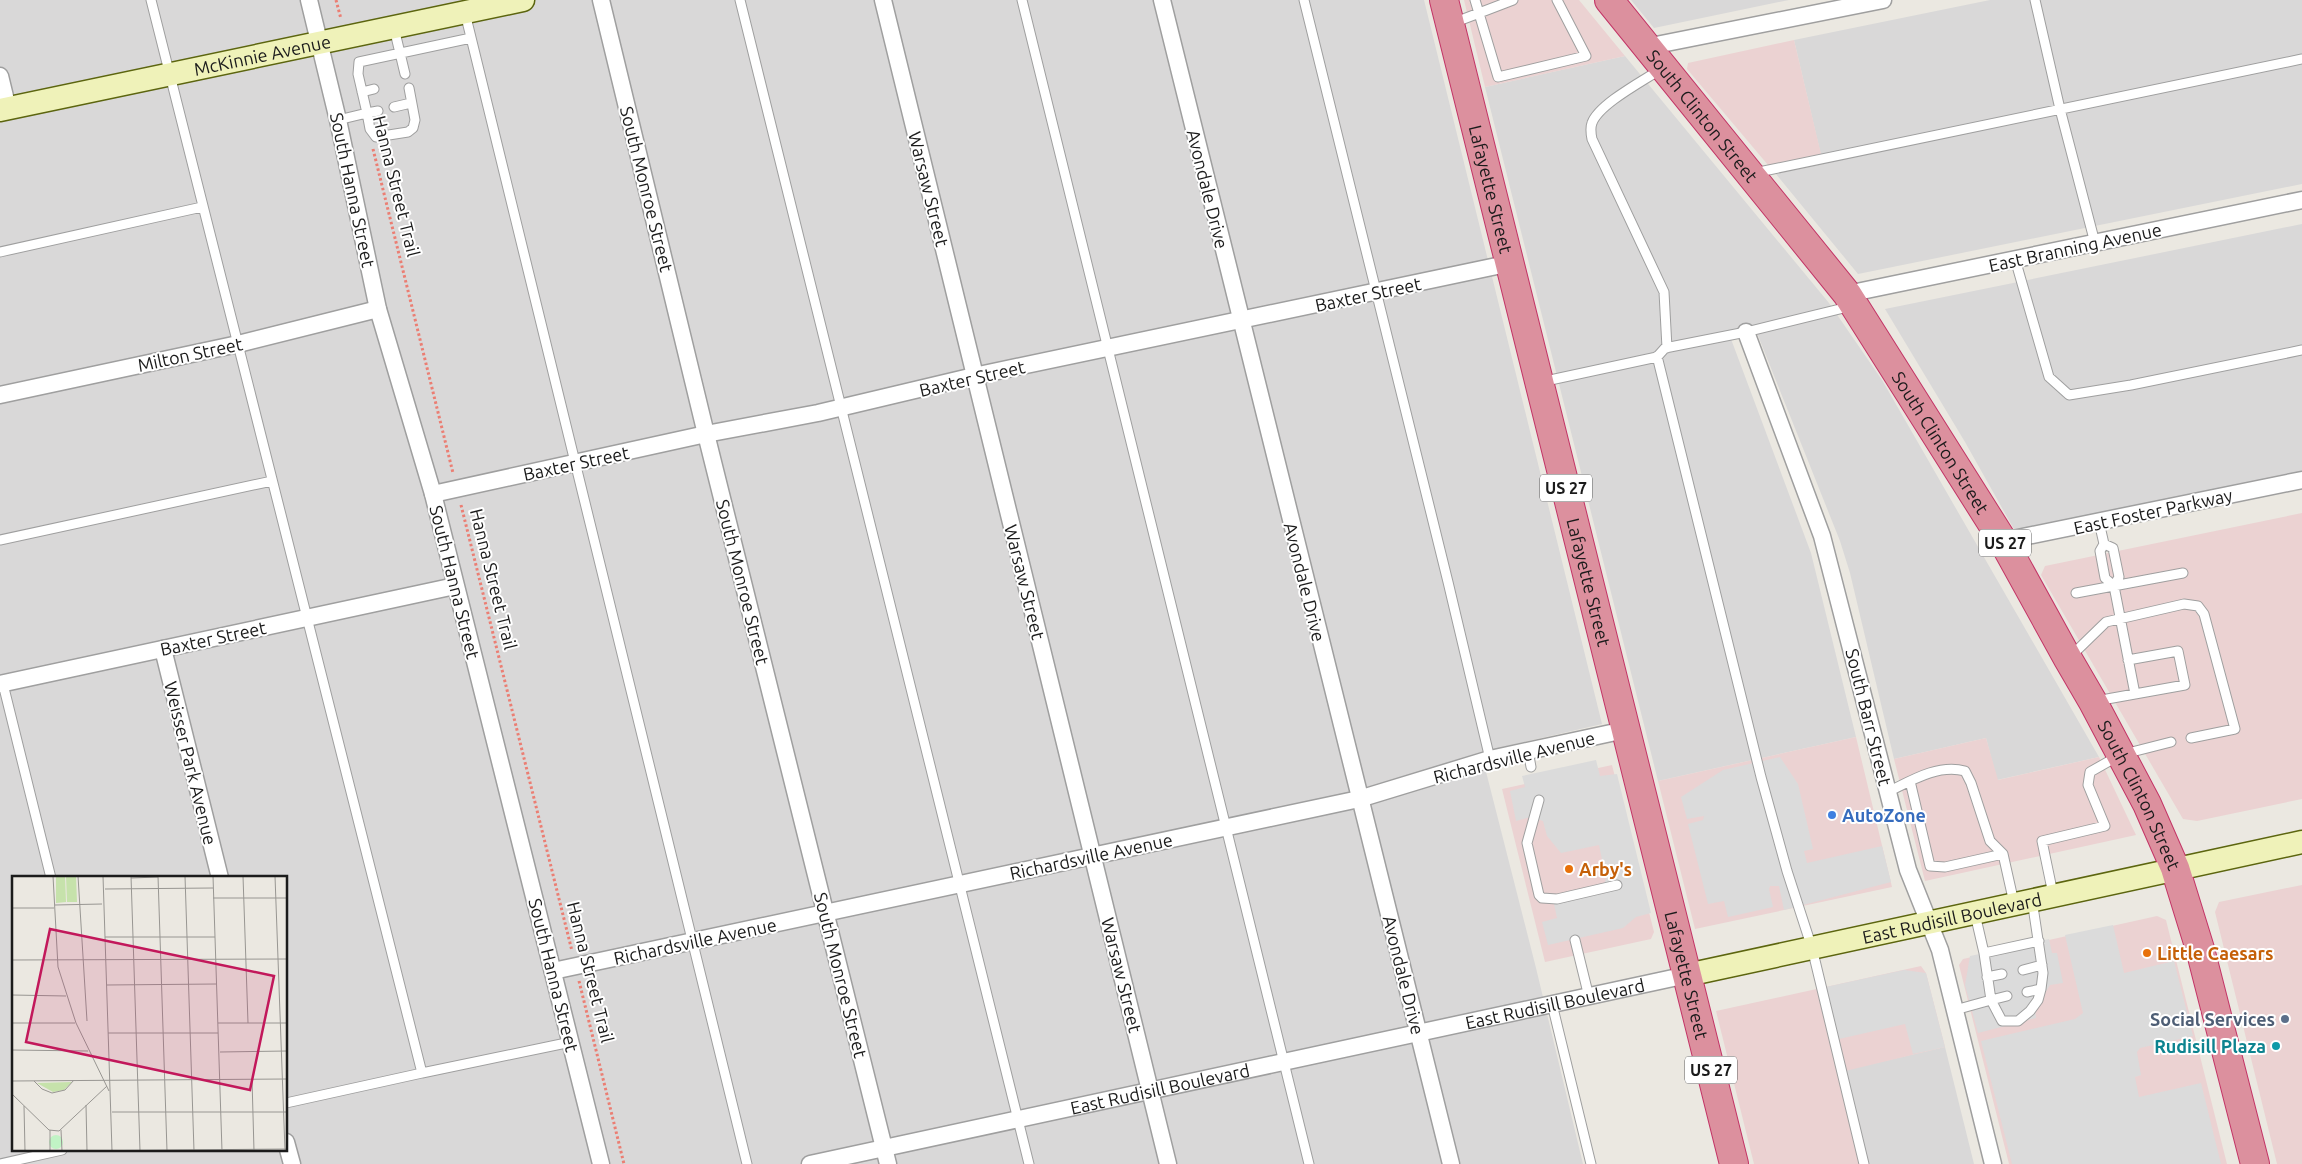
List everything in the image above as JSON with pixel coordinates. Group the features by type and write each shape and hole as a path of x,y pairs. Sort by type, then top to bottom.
{"highway":[{"name":"South Clinton Street","path":"1608,0 1851,300 2003,541 2094,702 2147,804 2175,868 2200,949 2255,1164"},
{"name":"Lafayette Street","path":"1447,12 1734,1164"}],"street":[{"name":"South Hanna Street","path":"309,0 338,120 378,309 433,494 601,1164"},
{"name":"McKinnie Avenue","path":"4,110 523,0"},
{"name":"South Monroe Street","path":"601,0 706,434 886,1156"},
{"name":"Warsaw Street","path":"883,0 1168,1164"},
{"name":"Avondale Drive","path":"1162,0 1240,321 1451,1164"},
{"path":"1646,47 1883,0"},
{"path":"0,76 4,110"},
{"name":"East Branning Avenue","path":"1851,300 2015,259 2302,200"},
{"name":"Baxter Street","path":"433,494 706,434 842,408 974,376 1511,264"},
{"name":"Milton Street","path":"0,395 238,344 378,309"},
{"name":"South Barr Street","path":"1746,332 1822,536 1908,870 1940,950 1993,1164"},
{"name":"East Foster Parkway","path":"2003,541 2302,480"},
{"name":"Baxter Street","path":"1,684 455,586"},
{"name":"Weisser Park Avenue","path":"163,649 220,876"},
{"name":"Richardsville Avenue","path":"553,971 1226,826 1360,799 1490,759 1530,759 1625,730"},
{"name":"East Rudisill Boulevard","path":"810,1164 886,1156 1017,1119 2302,842"},
{"path":"288,1149 292,1164"}],"lane":[{"path":"150,0 422,1073"},
{"path":"740,0 1029,1164"},
{"path":"1022,0 1310,1164"},
{"path":"1304,0 1490,759"},
{"path":"1476,0 1498,77 1586,56 1557,0"},
{"path":"1447,12 1479,13 1511,0"},
{"path":"2035,0 2060,109 2095,243"},
{"path":"465,12 747,1164"},
{"path":"394,27 405,74"},
{"path":"408,88 414,120 413,128 408,132 382,138 373,134 366,114 357,66 358,62 471,38"},
{"path":"1750,174 2302,59"},
{"path":"1663,67 1603,108 1592,123 1591,130 1592,139 1664,292 1667,348"},
{"path":"362,92 374,89"},
{"path":"394,107 411,103"},
{"path":"338,120 378,111"},
{"path":"0,252 202,207"},
{"path":"2015,259 2049,378 2069,395 2131,386 2302,350"},
{"path":"1540,382 1657,356 1667,348 1746,332 1851,300"},
{"path":"1657,356 1761,777 1787,871 1812,948 1864,1164"},
{"path":"0,540 272,482"},
{"path":"2099,522 2104,544 2100,551 2105,578 2114,586 2135,694"},
{"path":"2104,544 2113,548 2119,577 2114,586"},
{"path":"2076,593 2183,573"},
{"path":"2068,659 2106,622 2184,604 2198,606 2204,614 2235,729 2191,738"},
{"path":"2094,702 2185,685 2178,651 2128,660"},
{"path":"1,684 50,876"},
{"path":"1975,912 1984,953 1991,1000 2002,1021 2018,1020 2030,1011 2038,1000 2041,989 2042,965 2033,899 2042,841 2105,826 2088,785 2090,772 2120,755 2171,742"},
{"path":"1888,792 1910,781 1951,768 1964,771 1971,783 1990,841 2003,854 2033,899"},
{"path":"1910,781 1930,866 1945,867 2003,854"},
{"path":"1539,800 1527,843 1539,895 1542,898 1556,899 1617,885"},
{"path":"1575,940 1589,997"},
{"path":"1984,953 2039,941"},
{"path":"2024,970 2042,965"},
{"path":"1987,977 2002,974"},
{"path":"2026,992 2041,989"},
{"path":"1955,1010 2007,996"},
{"path":"1552,1004 1591,1164"},
{"path":"288,1102 571,1042"},
{"path":"0,1164 53,1152"}],"path":[{"path":"336,0 346,37"},
{"name":"Hanna Street Trail","path":"366,114 624,1164"}],"shaded area":[{"path":"0,0 1424,0 1602,724 1481,752 1583,1164 0,1164"},
{"path":"1464,0 1579,0 1625,56 1485,87"},
{"path":"1631,0 1789,0 1654,28"},
{"path":"1990,0 2302,0 2302,184 1858,274 1776,174 1823,164 1794,40"},
{"path":"1794,40 1821,154 1768,165 1687,69 1688,63"},
{"path":"1625,56 1829,303 1882,380 2099,757 1997,780 1986,738 1894,759 1850,573 1840,541 1757,333 1731,339 1811,553 1856,737 1658,781 1485,87"},
{"path":"2302,224 2302,472 2015,531 1965,442 1885,309"},
{"path":"2302,513 2302,799 2197,821 2183,819 2041,575 2045,566"},
{"path":"1856,737 1892,887 1695,929 1658,781"},
{"path":"1986,738 1998,780 2099,757 2136,835 1925,881 1894,759"},
{"path":"1780,757 1798,784 1813,849 1804,851 1807,863 1882,846 1891,882 1784,910 1779,886 1770,886 1773,907 1728,917 1724,901 1708,904 1688,824 1703,820 1704,816 1687,819 1681,797 1723,770"},
{"path":"1596,760 1600,776 1617,774 1651,913 1636,917 1623,928 1548,945 1542,922 1557,918 1554,904 1605,893 1604,884 1606,879 1599,845 1561,853 1547,836 1543,821 1531,817 1516,821 1510,791 1525,787 1522,776"},
{"path":"1612,765 1654,932 1651,939 1545,962 1502,789"},
{"name":"Rudisill Plaza","path":"2302,885 2302,1164 2277,1164 2215,912 2219,902"},
{"path":"2157,916 2166,920 2227,1164 2009,1164 1959,965 1963,959"},
{"path":"2113,925 2124,973 2174,961 2193,1036 2140,1048 2137,1052 2141,1075 2135,1077 2139,1097 2201,1083 2221,1164 2012,1164 1981,1041 2075,1019 2083,1013 2065,935"},
{"path":"2049,939 2052,953 2057,953 2063,983 2050,985 2035,1009 2036,1018 1978,1033 1965,985 1970,956"},
{"path":"1921,966 1926,973 1945,1047 1837,1073 1859,1164 1754,1164 1716,1011"},
{"path":"1904,970 1926,973 1945,1047 1913,1054 1905,1024 1839,1039 1826,987"},
{"path":"1945,1047 1974,1164 1869,1164 1845,1070"}],"place":[{"name":"AutoZone","path":"1832,815"},
{"name":"Arby's","path":"1569,869"},
{"name":"Little Caesars","path":"2147,953"},
{"name":"Social Services","path":"2285,1019"},
{"name":"Rudisill Plaza","path":"2276,1046"}]}
